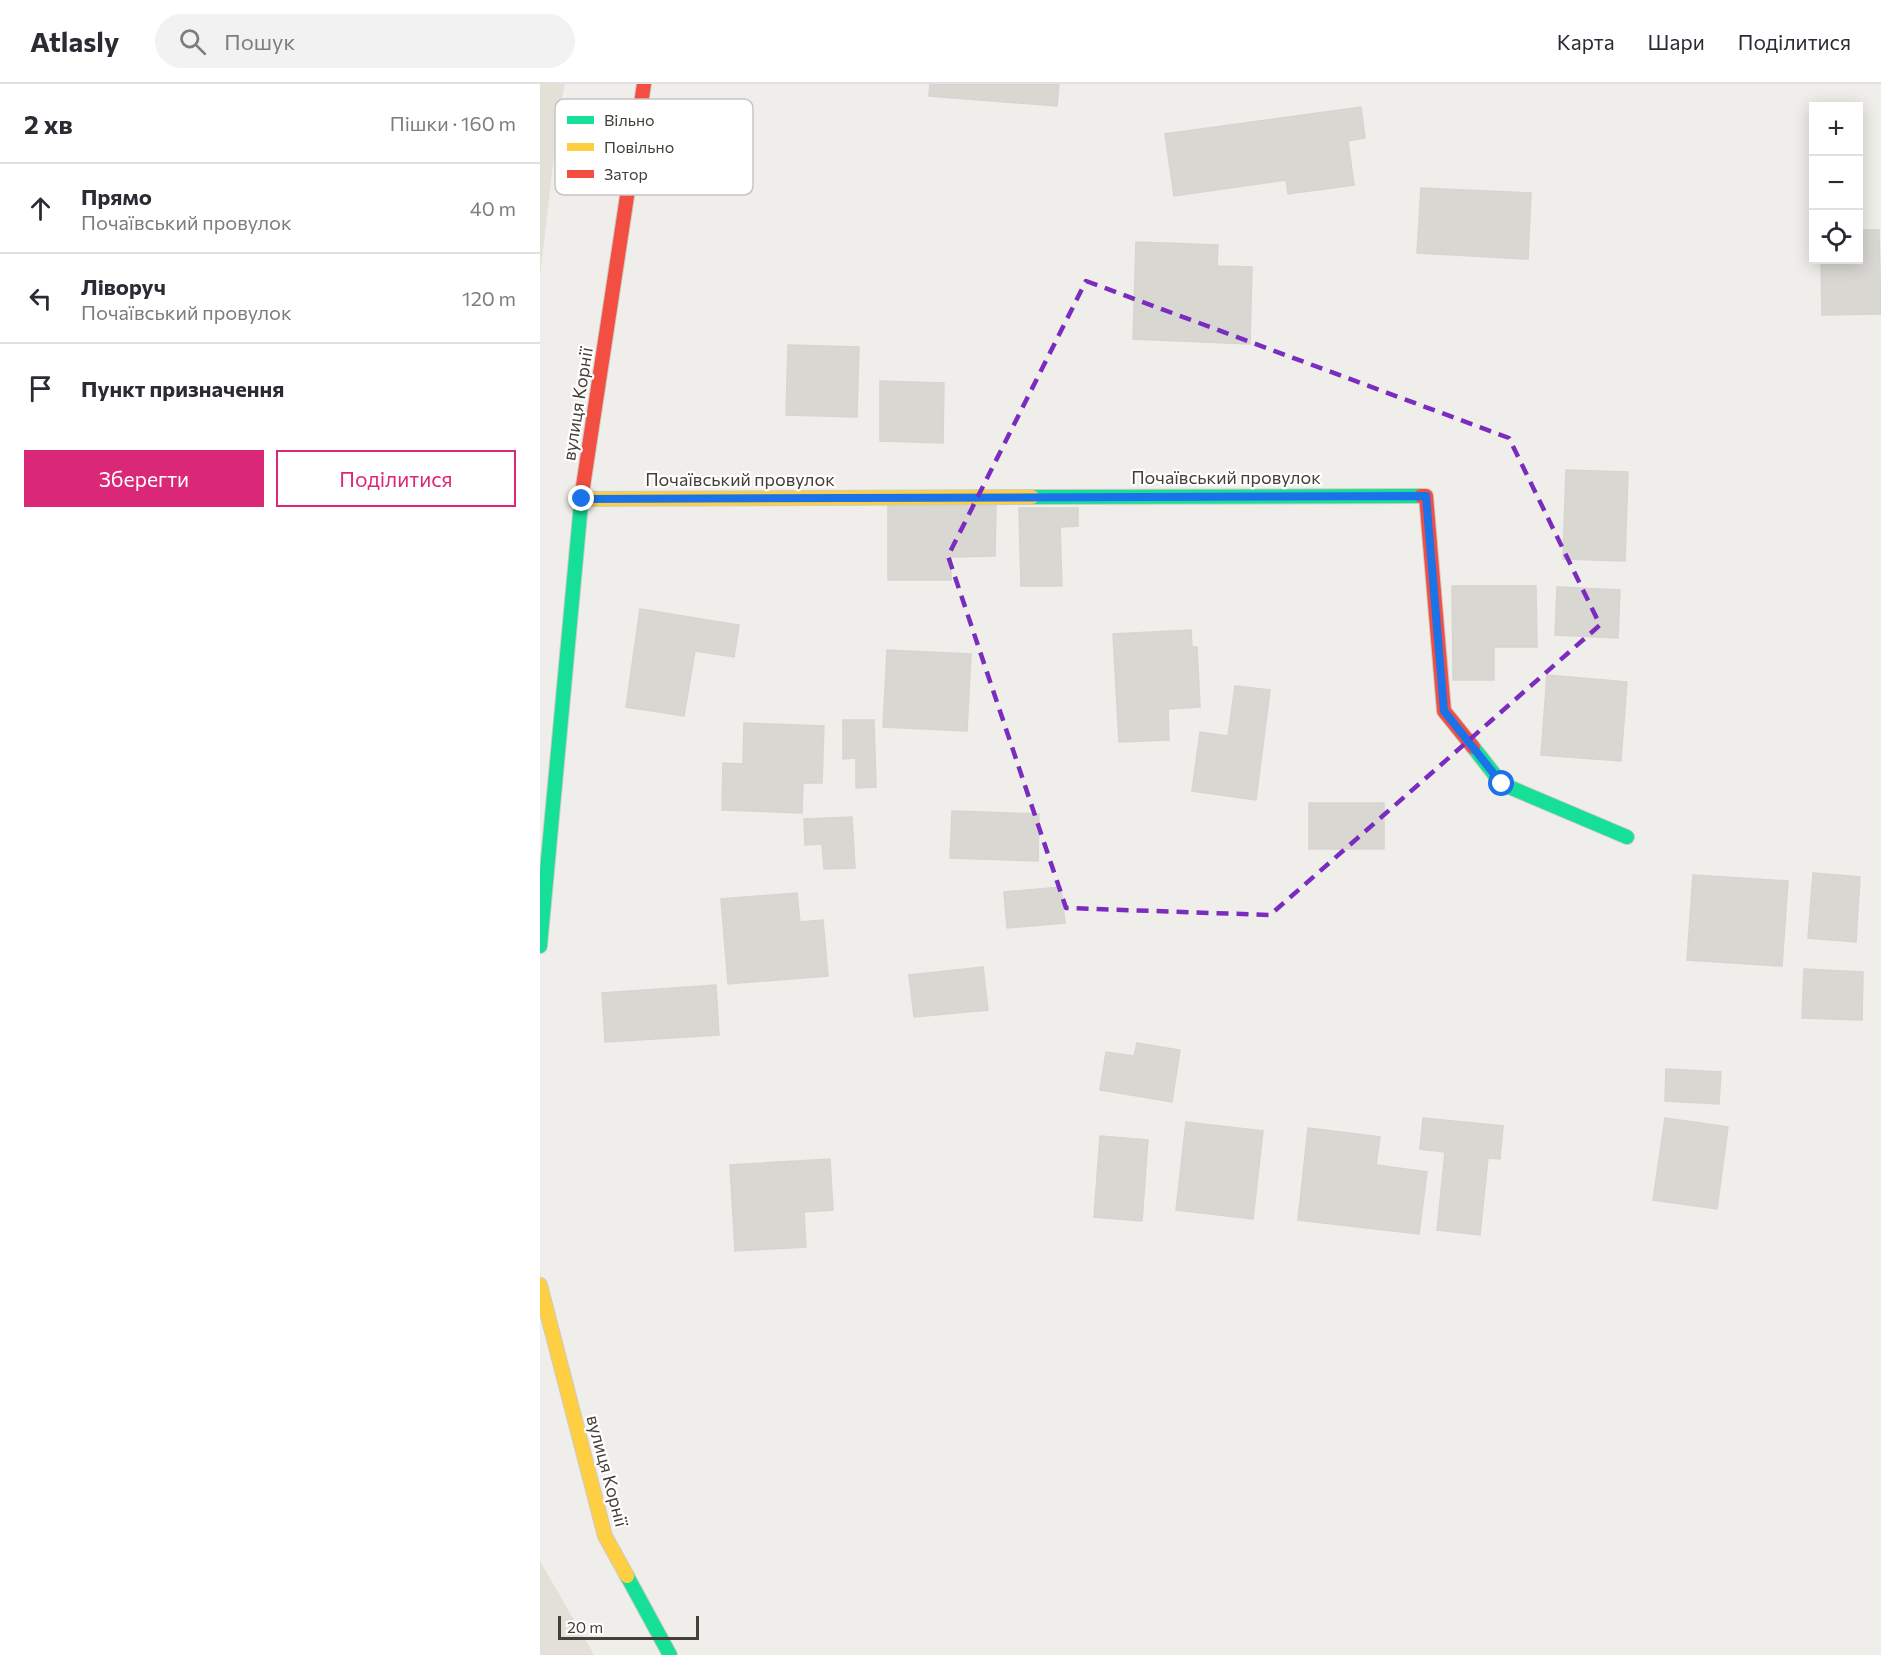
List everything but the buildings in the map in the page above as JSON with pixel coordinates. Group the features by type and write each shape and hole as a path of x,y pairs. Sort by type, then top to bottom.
{"main road":[{"name":"вулиця Корнії","path":"642,99 644,84"},
{"name":"вулиця Корнії","path":"540,946 582,499 627,195"},
{"name":"Почаївський провулок","path":"582,499 1426,496 1444,711 1502,784 1627,837"},
{"name":"вулиця Корнії","path":"540,1285 605,1536 670,1655"}],"highlighted area":[{"path":"1086,281 1509,438 1600,625 1270,915 1066,908 948,556"}],"shaded area":[{"path":"540,84 565,84 562,99 555,99 555,147 540,276"},
{"path":"540,1561 594,1655 540,1655"}],"traffic: fast":[{"path":"540,946 582,493"},
{"path":"1032,497 1421,496"},
{"path":"1473,747 1502,784 1627,837"},
{"path":"627,1576 670,1655"}],"traffic: slow":[{"path":"581,499 1032,497"},
{"path":"540,1285 605,1536 627,1576"}],"traffic: jam":[{"path":"642,99 644,84"},
{"path":"582,493 627,195"},
{"path":"1421,496 1426,496 1444,711 1473,747"}],"route":[{"path":"582,499 1426,496 1444,711 1502,784"}]}
